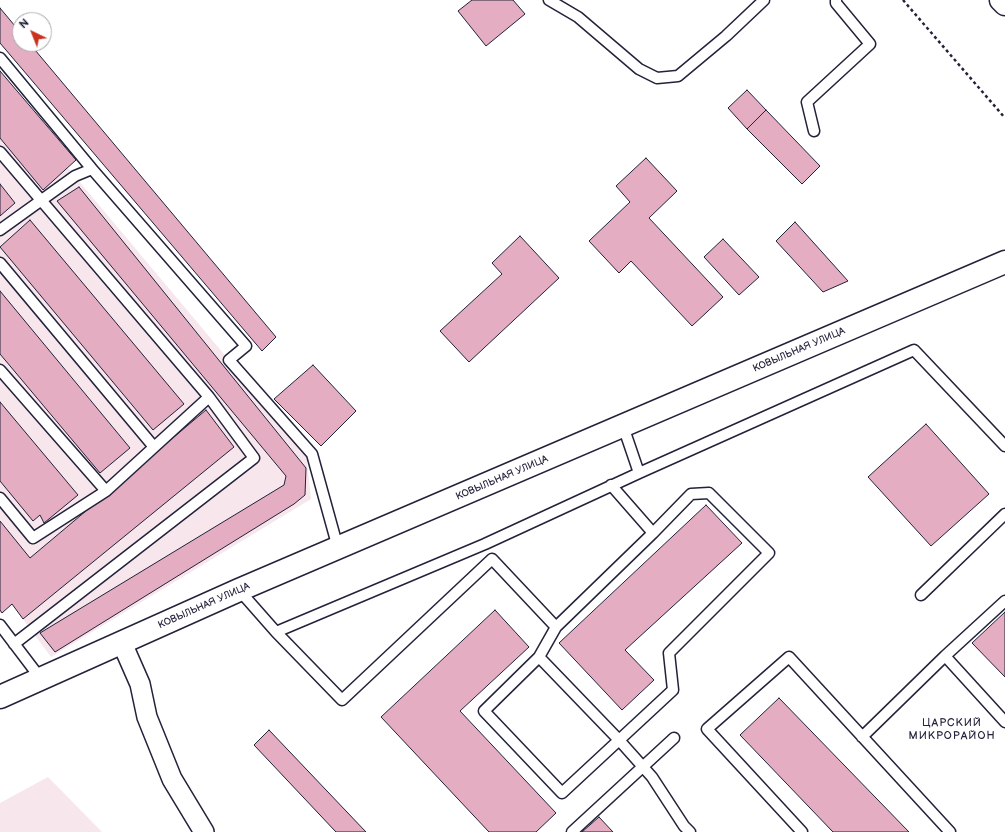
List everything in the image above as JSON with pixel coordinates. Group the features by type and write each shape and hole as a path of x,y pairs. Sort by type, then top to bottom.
{"main road":[{"path":"1001,0 1005,4"},
{"name":"КОВЫЛЬНАЯ УЛИЦА","path":"0,697 239,590 1005,262"}],"street":[{"path":"122,643 140,684 147,717 172,779 204,832"}],"lane":[{"path":"549,0 578,17 639,69 657,78 678,76 726,36 764,0"},
{"path":"814,131 807,102 870,44 836,3 836,0"},
{"path":"0,58 92,169 246,346 229,360 312,454 338,548"},
{"path":"0,152 209,397 254,458 14,644"},
{"path":"0,230 75,176 92,169"},
{"path":"0,263 154,448"},
{"path":"276,632 485,544 611,485 914,350 1005,446"},
{"path":"0,370 106,491"},
{"path":"0,498 33,538 106,491 209,397"},
{"path":"623,426 639,473"},
{"path":"611,485 653,533"},
{"path":"709,493 769,553 669,653 673,690 562,793 484,710 539,657 556,627 691,494 709,493"},
{"path":"921,595 1005,514"},
{"path":"485,544 492,559 556,627"},
{"path":"239,590 276,632 342,700 492,559"},
{"path":"862,737 945,656 1005,601"},
{"path":"0,626 41,679"},
{"path":"945,656 1005,722"},
{"path":"539,657 619,740 652,777 684,826 690,832"},
{"path":"802,832 707,730 788,657 950,832"},
{"path":"572,832 674,738"}],"path":[{"path":"903,0 1005,118"}],"shaded area":[{"path":"0,87 306,452 311,499 51,657 12,604 0,614"},
{"path":"48,777 102,832 0,832 0,803"}],"building":[{"path":"472,0 513,0 525,14 486,46 458,11"},
{"path":"0,8 12,22 12,52 37,52 276,337 262,351 0,43"},
{"path":"0,71 76,160 43,190 0,138"},
{"path":"747,90 766,110 747,129 728,108"},
{"path":"766,110 820,166 802,184 747,129"},
{"path":"646,158 677,191 649,218 723,297 692,326 631,261 619,273 589,241 630,202 616,186"},
{"path":"0,184 15,203 0,216"},
{"path":"79,187 306,468 305,495 294,504 55,652 40,633 284,485 286,476 57,201"},
{"path":"30,220 184,404 153,430 0,247"},
{"path":"795,222 848,281 823,292 776,241"},
{"path":"520,236 559,278 469,362 440,331 502,274 492,263"},
{"path":"723,239 759,277 739,295 704,257"},
{"path":"0,291 130,448 100,473 0,354"},
{"path":"313,365 356,411 321,446 274,399"},
{"path":"0,402 78,495 44,523 40,515 33,521 0,481"},
{"path":"206,410 234,447 23,619 12,604 2,613 0,610 0,521 30,558"},
{"path":"926,424 989,494 931,546 868,477"},
{"path":"706,505 742,543 625,650 654,680 622,710 559,643"},
{"path":"495,610 529,647 460,711 556,813 536,832 489,832 381,717"},
{"path":"1005,612 1005,677 972,643"},
{"path":"779,698 909,832 833,832 740,735"},
{"path":"269,730 366,832 336,832 254,745"},
{"path":"599,817 613,832 582,832"}],"district":[{"name":"ЦАРСКИЙ МИКРОРАЙОН","path":"952,729"}]}
